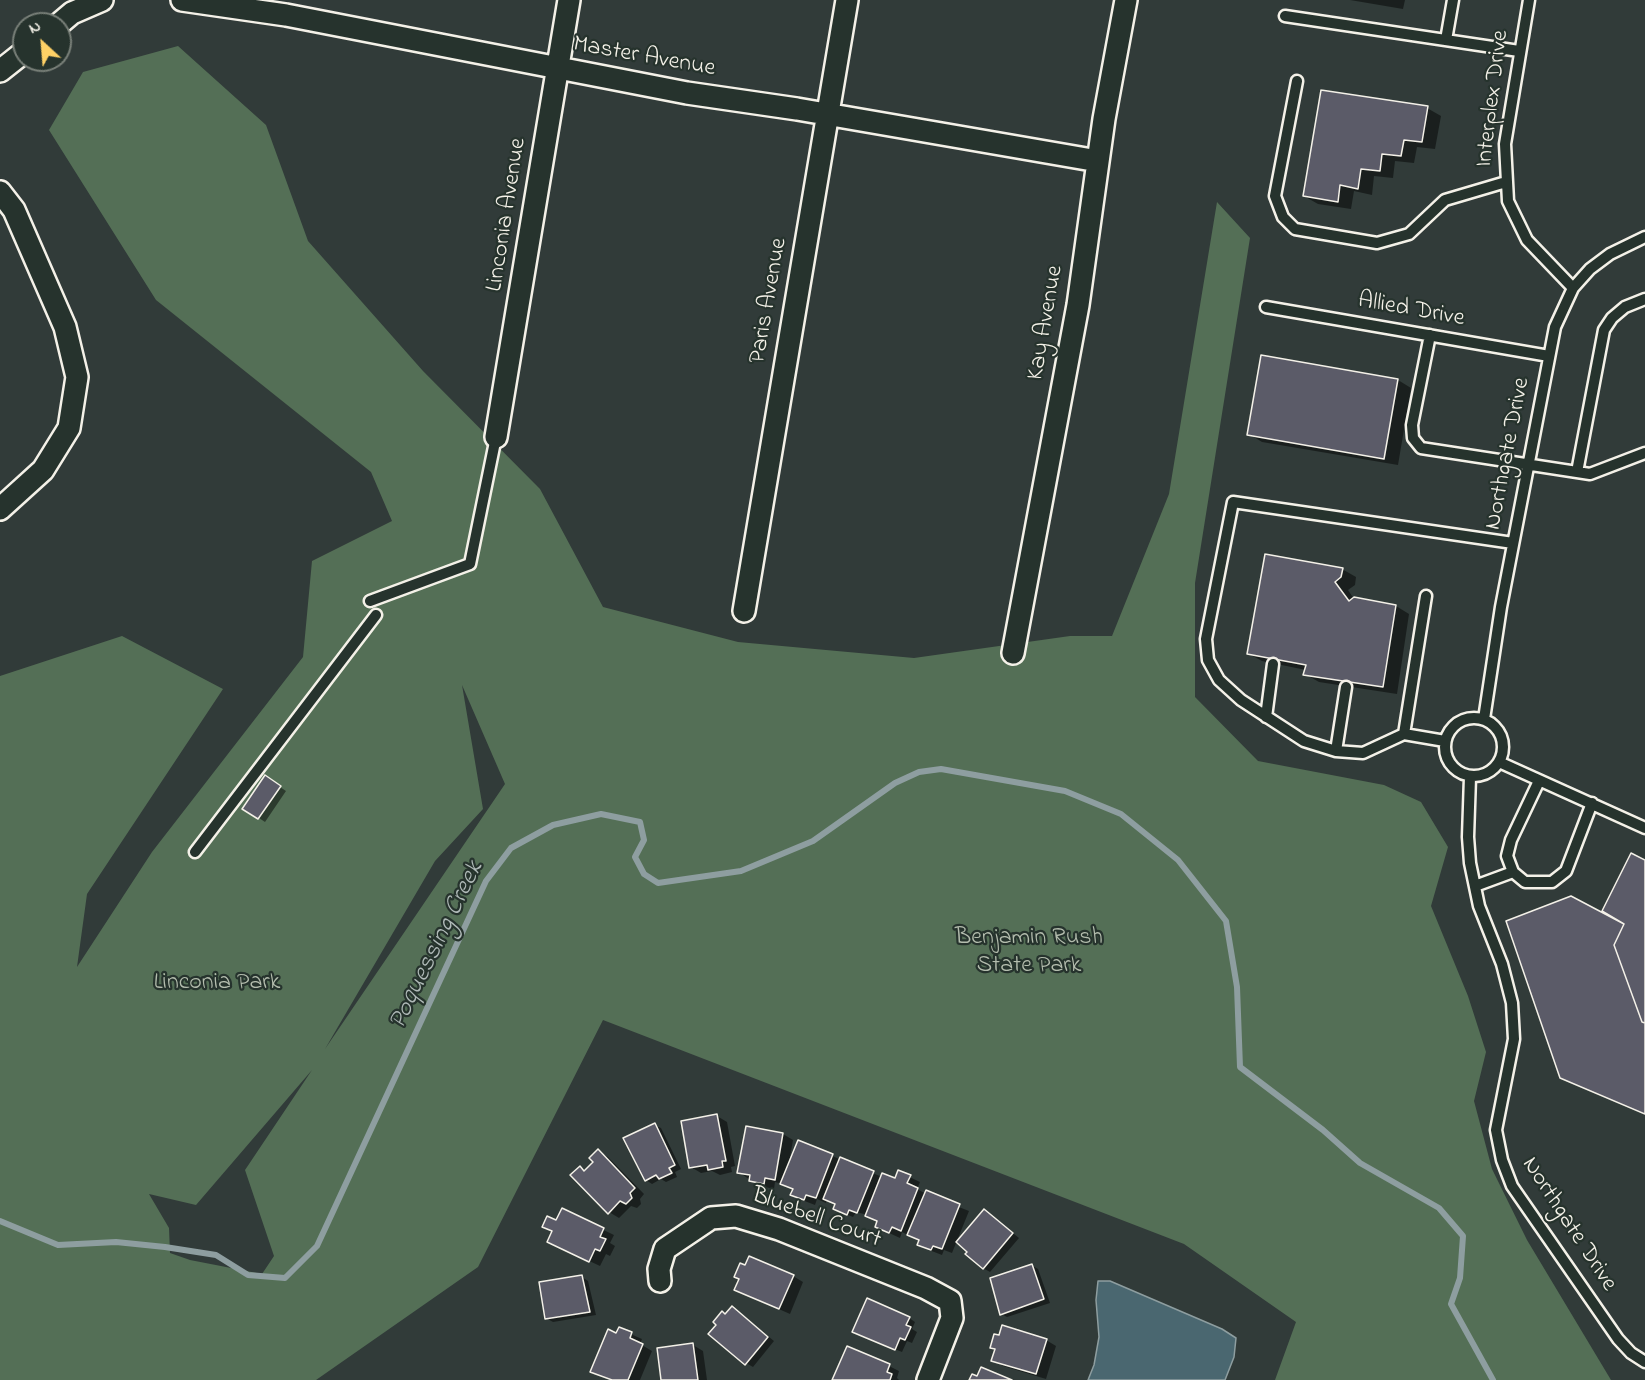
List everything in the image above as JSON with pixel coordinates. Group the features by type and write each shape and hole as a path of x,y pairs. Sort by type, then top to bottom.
{"street":[{"path":"72,13 102,0"},
{"name":"Master Avenue","path":"182,0 287,7 559,69 687,93 1098,161"},
{"name":"Linconia Avenue","path":"496,437 569,0"},
{"name":"Paris Avenue","path":"744,611 847,0"},
{"name":"Kay Avenue","path":"1012,653 1078,305 1098,161 1126,0"},
{"path":"0,71 12,62"},
{"path":"0,192 14,210 64,327 77,377 69,428 43,470 0,509"},
{"name":"Bluebell Court","path":"660,1281 659,1269 665,1249 711,1218 736,1216 779,1229 926,1288 950,1301 952,1318 928,1380"}],"lane":[{"path":"1446,40 1453,0"},
{"name":"Interplex Drive","path":"1529,0 1505,144 1506,182 1514,218 1527,240 1573,288"},
{"path":"1285,16 1519,51"},
{"path":"1297,81 1275,196 1283,218 1295,230 1377,243 1409,234 1445,200 1506,182"},
{"name":"Northgate Drive","path":"1484,719 1527,464 1555,327 1573,288 1590,269 1610,254 1645,237"},
{"path":"1577,472 1604,330 1612,318 1625,307 1645,299"},
{"name":"Allied Drive","path":"1266,307 1549,356"},
{"path":"1430,335 1412,425 1413,438 1421,448 1590,474 1645,453"},
{"path":"370,601 470,564 496,437"},
{"path":"1445,741 1404,734 1363,753 1336,751 1304,741 1266,717 1219,680 1208,660 1206,639 1233,502 1513,543"},
{"path":"1404,734 1426,596"},
{"path":"195,852 376,615"},
{"path":"1266,717 1273,664"},
{"path":"1336,751 1346,687"},
{"path":"1464,719 1484,719 1493,725 1503,742 1499,762 1487,774 1470,777 1452,768 1444,751 1445,741 1455,724 1464,719"},
{"path":"1499,762 1645,828"},
{"name":"Northgate Drive","path":"1470,777 1468,837 1475,886 1487,930 1502,964 1512,1003 1514,1039 1497,1130 1508,1177 1618,1339 1631,1353 1645,1362"},
{"path":"1539,781 1511,840 1507,856 1513,872 1525,882 1539,884 1552,882 1566,871 1592,803"},
{"path":"1475,886 1513,872"}],"green space":[{"path":"178,46 266,125 308,241 423,371 540,489 603,607 738,642 914,658 1070,636 1112,636 1169,494 1217,202 1250,238 1195,583 1195,697 1258,761 1384,785 1421,802 1448,847 1431,906 1468,996 1486,1052 1474,1101 1492,1169 1527,1240 1611,1380 1275,1380 1296,1322 1184,1244 603,1020 478,1267 316,1380 0,1380 0,676 122,636 223,689 87,894 77,967 152,852 303,657 312,561 392,521 371,472 156,300 49,130 83,72","holes":["462,685 505,784 325,1049 435,861 483,809","312,1070 245,1170 274,1256 262,1274 190,1260 170,1253 169,1228 149,1194 196,1205"]}],"water":[{"path":"1098,1281 1110,1281 1222,1329 1236,1338 1234,1357 1225,1380 1088,1380 1094,1365 1099,1337 1096,1300"}],"building":[{"path":"1321,90 1428,106 1422,142 1404,140 1401,156 1382,154 1380,171 1361,169 1358,189 1340,185 1338,202 1303,196"},
{"path":"1261,355 1398,379 1384,459 1247,435"},
{"path":"1265,554 1343,568 1341,577 1335,582 1349,601 1354,597 1396,605 1383,687 1303,675 1306,665 1247,654"},
{"path":"265,775 281,786 258,819 242,809"},
{"path":"1631,853 1645,860 1645,1023 1642,1022 1614,945 1624,924 1602,911"},
{"path":"1571,896 1624,924 1614,945 1642,1022 1645,1023 1645,1114 1560,1078 1506,921"},
{"path":"717,1114 726,1161 722,1161 723,1167 708,1170 707,1165 689,1168 681,1121"},
{"path":"655,1123 675,1165 669,1168 672,1173 659,1179 656,1175 645,1181 623,1138"},
{"path":"746,1126 783,1133 775,1180 765,1178 764,1184 749,1181 750,1175 737,1173"},
{"path":"798,1140 833,1154 816,1198 806,1195 804,1200 790,1195 793,1189 780,1184"},
{"path":"598,1149 635,1188 630,1193 632,1198 626,1204 620,1201 608,1214 570,1175 580,1166 584,1171 593,1162 589,1158"},
{"path":"840,1157 874,1171 857,1213 849,1210 847,1215 833,1209 835,1204 823,1199"},
{"path":"898,1170 911,1175 907,1183 918,1188 901,1231 892,1227 889,1233 875,1227 877,1221 865,1216 882,1173 895,1178"},
{"path":"926,1190 960,1204 942,1249 933,1246 931,1250 917,1245 919,1240 907,1235"},
{"path":"562,1208 604,1228 600,1237 606,1239 600,1251 595,1249 589,1262 547,1242 552,1231 542,1227 547,1216 556,1220"},
{"path":"984,1209 1013,1233 983,1269 965,1254 967,1252 956,1242"},
{"path":"749,1256 794,1275 779,1309 734,1290 739,1279 734,1277 740,1263 745,1265"},
{"path":"1032,1264 1044,1299 1000,1315 990,1278"},
{"path":"582,1275 590,1312 545,1319 539,1282"},
{"path":"867,1298 910,1317 906,1325 911,1327 905,1340 900,1338 895,1350 852,1332"},
{"path":"732,1306 768,1337 745,1365 708,1334 716,1325 713,1322 722,1311 725,1314"},
{"path":"1002,1325 1047,1339 1036,1374 991,1361 995,1349 990,1348 994,1334 999,1335"},
{"path":"619,1327 632,1332 630,1338 643,1344 628,1380 612,1380 590,1372 608,1329 616,1333"},
{"path":"693,1343 698,1380 661,1380 657,1348"},
{"path":"847,1346 890,1364 887,1372 892,1374 890,1380 832,1380"},
{"path":"981,1367 1012,1380 969,1380 972,1374 977,1376"}],"waterway":[{"name":"Poquessing Creek","path":"0,1221 58,1245 116,1242 165,1247 216,1255 248,1275 285,1278 317,1246 486,881 511,848 553,825 601,814 640,822 644,840 635,857 644,874 658,883 741,871 813,841 895,783 919,772 941,769 1065,791 1121,814 1178,860 1226,921 1237,987 1240,1067 1323,1130 1360,1163 1439,1208 1463,1236 1460,1278 1451,1304 1493,1380"}],"park label":[{"name":"Benjamin Rush State Park","path":"1029,953"},
{"name":"Linconia Park","path":"217,984"}]}
